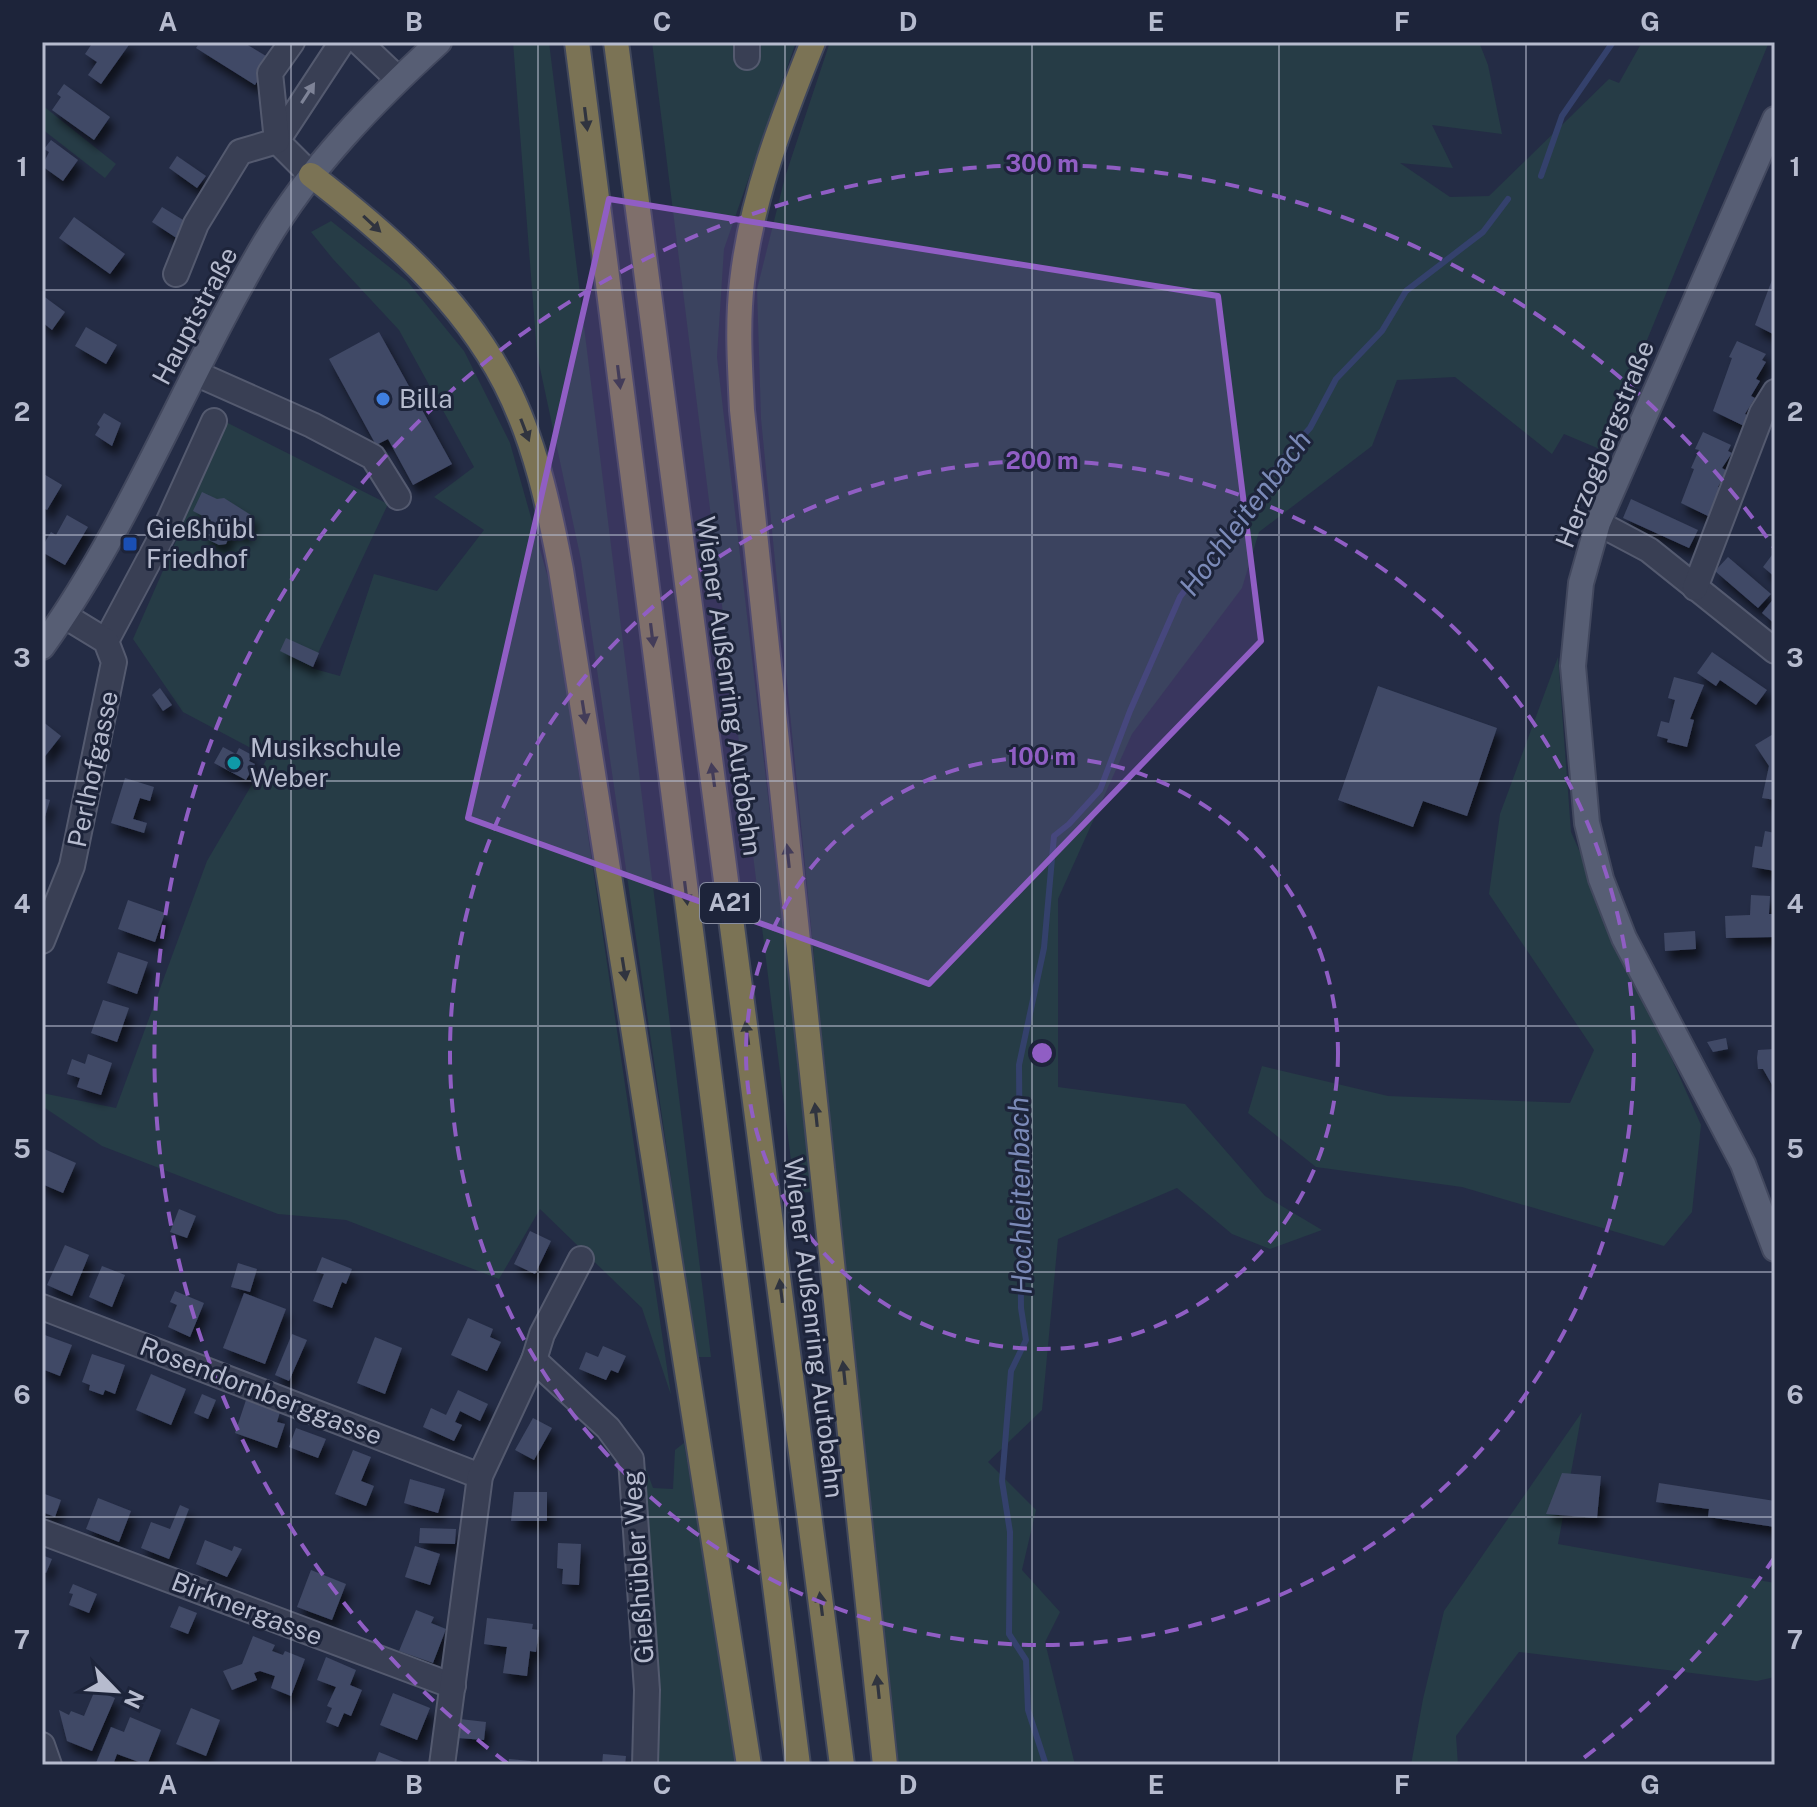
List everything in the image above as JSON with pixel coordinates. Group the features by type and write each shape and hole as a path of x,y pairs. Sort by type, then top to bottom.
{"highway":[{"name":"A21","path":"577,42 798,1765"},
{"name":"Wiener Außenring Autobahn","path":"616,42 842,1765"},
{"path":"813,42 773,149 746,249 739,329 742,410 885,1765"},
{"path":"311,175 361,214 454,306 485,348 507,386 543,485 564,586 749,1765"}],"main road":[{"name":"Hauptstraße","path":"42,647 65,616 114,534 195,373 266,242 311,175 398,79 439,42"},
{"name":"Herzogbergstraße","path":"1775,119 1598,523 1581,583 1573,666 1590,837 1601,879 1624,938 1743,1164 1775,1249"}],"street":[{"path":"292,42 270,73 277,141 311,175"},
{"path":"277,141 342,42"},
{"path":"359,42 398,79"},
{"name":"Hauptstraße","path":"176,274 196,224 240,152 277,141"},
{"path":"195,373 312,425 373,457 398,497"},
{"path":"1695,588 1762,413 1775,392"},
{"path":"65,616 106,641 163,534 214,421"},
{"path":"1598,523 1649,550 1775,651"},
{"name":"Perlhofgasse","path":"42,941 72,866 107,708 114,662 106,641"},
{"path":"442,1765 480,1476 534,1360 542,1334 581,1259"},
{"name":"Rosendornberggasse","path":"42,1307 480,1476"},
{"name":"Gießhübler Weg","path":"534,1360 608,1428 631,1459 647,1690 645,1765"},
{"name":"Birknergasse","path":"42,1532 453,1686"}],"highlighted area":[{"path":"609,199 1218,296 1261,641 929,984 468,818"}],"shaded area":[{"path":"513,42 549,42 711,1357 697,1357 581,560 537,354"},
{"path":"652,42 796,42 724,249 717,357 814,1192 795,1193"},
{"path":"830,42 1479,42 1488,65 1502,134 1432,125 1453,168 1400,163 1450,197 1489,196 1609,79 1619,83 1642,42 1769,42 1602,450 1564,434 1552,454 1455,377 1397,380 1372,446 1259,532 1242,588 1132,734 1058,899 1058,1087 1185,1104 1265,1196 1322,1230 1270,1249 1232,1234 1177,1188 1058,1239 1042,1410 988,1462 1036,1510 1022,1570 1060,1612 1045,1642 1075,1765 899,1765 830,1119 761,419 757,289 785,177"},
{"path":"42,105 116,164 105,178 42,129"},
{"path":"331,221 407,281 464,351 510,443 552,592 671,1395 642,1308 540,1209 499,1279 346,1220 278,1214 102,1146 42,1106 42,1093 116,1108 207,861 268,757 183,712 133,639 183,525 174,520 220,419 388,504 311,668 340,676 374,574 437,591 484,530 434,497 474,467 399,330 311,232"},
{"path":"1558,657 1571,832 1701,1125 1692,1212 1664,1246 1462,1187 1316,1167 1248,1113 1262,1066 1388,1096 1570,1103 1594,1050 1489,894 1500,814"},
{"path":"1582,1412 1558,1544 1775,1583 1775,1677 1757,1681 1519,1652 1456,1736 1458,1765 1411,1765 1444,1611"},
{"path":"684,1443 737,1765 658,1765 638,1447 653,1488 673,1489 675,1450"}],"building":[{"path":"93,42 131,42 101,84 88,75 97,62 85,54"},
{"path":"200,42 248,42 246,44 271,59 255,85 196,48"},
{"path":"64,84 110,117 94,140 52,110 61,97 57,94"},
{"path":"51,140 78,160 63,181 42,166 49,152 44,149"},
{"path":"177,156 206,176 197,188 169,168"},
{"path":"162,207 188,223 178,239 152,222"},
{"path":"74,217 125,254 110,274 59,238"},
{"path":"1775,272 1775,335 1755,325"},
{"path":"42,295 65,312 52,330 42,322"},
{"path":"86,327 117,345 106,364 75,346"},
{"name":"Billa","path":"379,332 452,464 413,485 388,439 376,445 329,359"},
{"path":"1737,341 1766,354 1762,360 1766,362 1756,379 1760,381 1751,396 1755,398 1745,414 1749,416 1744,426 1713,411"},
{"path":"104,413 121,423 112,446 95,435"},
{"path":"1703,432 1731,445 1728,451 1732,453 1722,468 1727,471 1718,487 1723,489 1713,506 1717,508 1712,518 1681,503 1699,450 1695,449"},
{"path":"42,473 62,485 47,510 42,507"},
{"path":"202,492 217,499 224,498 254,517 245,536 232,530 226,544 219,545 207,539 204,533 211,520 193,511"},
{"path":"1631,499 1698,530 1689,548 1623,518"},
{"path":"67,515 88,527 65,565 42,552 42,547 51,532 56,535"},
{"path":"1775,551 1775,577 1763,567"},
{"path":"1728,557 1771,594 1758,608 1715,571"},
{"path":"1775,597 1775,624 1762,613"},
{"path":"286,638 319,653 313,667 280,651"},
{"path":"1712,652 1767,690 1756,705 1720,680 1716,686 1697,673"},
{"path":"1674,677 1704,685 1690,719 1694,720 1687,747 1657,736 1661,721 1669,723 1675,700 1668,698"},
{"path":"1378,686 1497,728 1467,816 1423,801 1413,827 1338,800"},
{"path":"160,688 172,705 163,711 152,695"},
{"path":"42,721 61,736 42,760"},
{"path":"1775,733 1775,800 1762,798 1769,766 1755,745"},
{"name":"Musikschule Weber","path":"223,747 236,754 239,748 252,755 249,761 255,764 246,780 214,763"},
{"path":"125,778 154,787 150,801 140,798 133,819 147,823 144,833 111,823"},
{"path":"42,798 50,800 43,823 42,823"},
{"path":"1765,831 1775,833 1775,871 1752,867 1755,846 1762,847"},
{"path":"1751,895 1770,896 1769,914 1775,914 1775,937 1726,938 1725,916 1750,915"},
{"path":"128,900 165,913 155,942 118,929"},
{"path":"1695,931 1696,949 1665,951 1664,933"},
{"path":"118,952 148,962 137,994 107,983"},
{"path":"103,1000 129,1008 117,1042 91,1033"},
{"path":"1726,1038 1728,1049 1713,1052 1707,1042"},
{"path":"1775,1049 1775,1090 1763,1069 1758,1069 1757,1058 1758,1050"},
{"path":"88,1054 112,1063 101,1095 77,1087 80,1078 67,1074 72,1059 85,1064"},
{"path":"42,1148 76,1163 63,1193 42,1184"},
{"path":"179,1209 196,1216 187,1238 170,1232"},
{"path":"530,1231 551,1241 535,1274 514,1264"},
{"path":"65,1245 89,1255 72,1296 47,1285"},
{"path":"322,1257 352,1269 346,1284 342,1282 332,1308 313,1301 324,1274 316,1272"},
{"path":"238,1263 257,1269 250,1292 231,1287"},
{"path":"102,1266 125,1275 112,1307 89,1297"},
{"path":"175,1291 204,1303 190,1337 168,1327 177,1305 170,1302"},
{"path":"244,1293 286,1309 265,1364 223,1348"},
{"path":"468,1318 493,1329 490,1337 501,1342 487,1371 451,1355"},
{"path":"42,1334 72,1345 60,1376 42,1369"},
{"path":"292,1334 307,1340 289,1381 275,1375"},
{"path":"375,1337 402,1348 385,1394 357,1383"},
{"path":"603,1346 626,1356 618,1373 611,1370 606,1380 579,1369 586,1352 598,1357"},
{"path":"92,1354 125,1365 115,1394 105,1390 103,1395 89,1390 90,1385 82,1382"},
{"path":"151,1374 186,1389 171,1425 136,1410"},
{"path":"458,1390 488,1404 480,1421 460,1411 455,1422 462,1425 454,1441 423,1427 431,1408 446,1415"},
{"path":"202,1394 216,1400 208,1419 194,1413"},
{"path":"246,1400 280,1412 277,1422 285,1424 277,1448 235,1433"},
{"path":"533,1418 552,1428 534,1460 515,1450"},
{"path":"296,1428 326,1439 318,1458 289,1447"},
{"path":"353,1450 371,1457 361,1481 374,1486 366,1506 335,1494"},
{"path":"1562,1473 1601,1476 1597,1518 1546,1514"},
{"path":"410,1479 445,1489 438,1513 404,1503"},
{"path":"1659,1483 1775,1501 1775,1527 1708,1517 1709,1509 1656,1502"},
{"path":"514,1492 547,1492 547,1521 511,1521"},
{"path":"42,1493 61,1500 55,1517 42,1512"},
{"path":"98,1498 131,1511 119,1542 86,1529"},
{"path":"180,1505 189,1509 169,1559 141,1548 151,1522 170,1529"},
{"path":"420,1528 456,1529 455,1544 419,1543"},
{"path":"205,1540 232,1551 234,1546 242,1549 227,1577 196,1564"},
{"path":"558,1543 581,1544 579,1585 562,1584 563,1569 557,1568"},
{"path":"415,1546 440,1554 430,1585 405,1577"},
{"path":"42,1555 52,1559 46,1573 42,1571"},
{"path":"311,1570 346,1584 332,1620 297,1607"},
{"path":"73,1584 97,1594 89,1613 69,1605"},
{"path":"179,1606 197,1613 188,1634 170,1627"},
{"path":"416,1610 434,1617 431,1623 446,1629 433,1663 399,1651"},
{"path":"487,1618 533,1624 532,1629 539,1630 536,1652 530,1651 527,1676 503,1673 507,1647 484,1644"},
{"path":"253,1636 275,1645 272,1651 283,1655 285,1651 305,1659 291,1696 271,1688 275,1676 260,1671 254,1673 257,1680 232,1690 223,1671 242,1664"},
{"path":"326,1657 356,1670 350,1685 362,1690 351,1716 344,1713 338,1727 326,1722 332,1708 327,1706 336,1687 317,1680"},
{"path":"95,1690 115,1698 92,1751 67,1741 59,1710 69,1715 71,1711 84,1716"},
{"path":"393,1693 430,1708 417,1740 380,1725"},
{"path":"191,1708 220,1720 206,1756 176,1744"},
{"path":"130,1717 161,1730 147,1765 117,1754 113,1765 96,1763 111,1727 124,1732"},
{"path":"460,1719 486,1722 484,1740 458,1738"},
{"path":"379,1752 411,1765 374,1765"},
{"path":"603,1754 626,1756 625,1765 602,1765"},
{"path":"509,1759 531,1761 530,1765 508,1765"}],"waterway":[{"name":"Hochleitenbach","path":"1541,176 1562,116 1613,42"},
{"name":"Hochleitenbach","path":"1046,1765 1028,1710 1026,1660 1009,1634 1010,1532 1002,1481 1011,1371 1026,1340 1021,1308 1019,1065 1044,948 1054,836 1100,790 1130,711 1180,597 1285,456 1310,428 1336,379 1382,331 1406,291 1483,232 1508,199"}],"place":[{"name":"Billa","path":"383,399"},
{"name":"Gießhübl Friedhof","path":"130,544"},
{"name":"Musikschule Weber","path":"234,763"}]}
